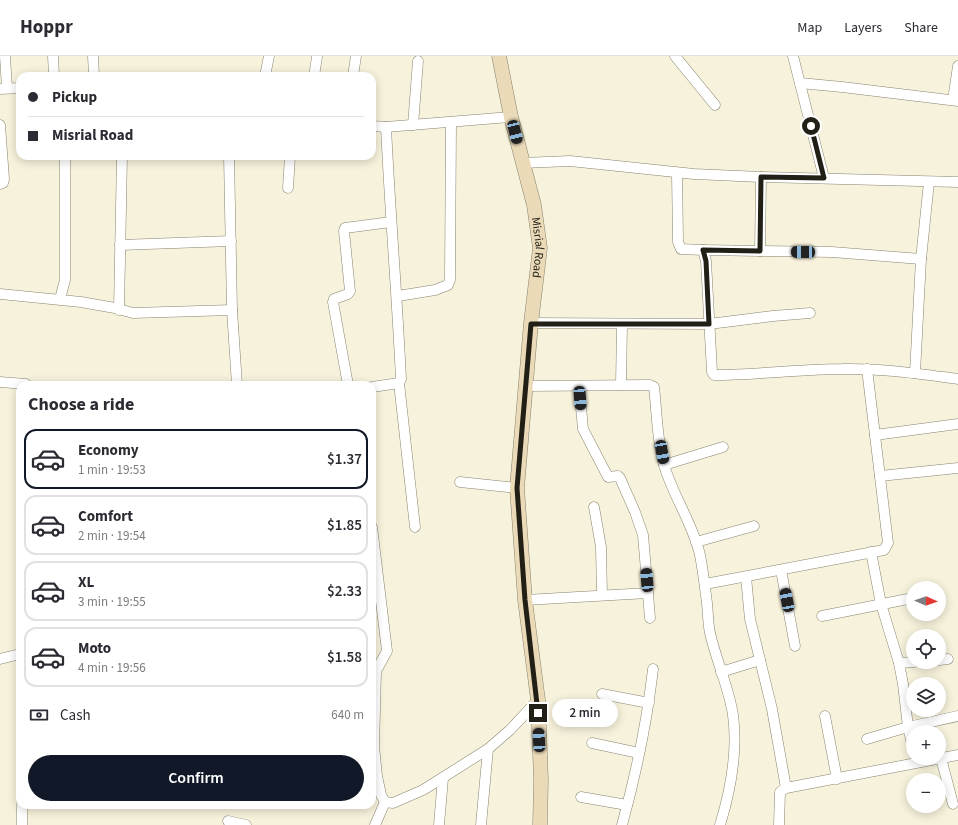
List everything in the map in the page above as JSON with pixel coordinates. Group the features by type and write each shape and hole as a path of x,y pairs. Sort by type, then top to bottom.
{"main road":[{"name":"Misrial Road","path":"499,56 511,117 534,205 540,248 531,324 517,488 525,600 538,700 541,780 540,825"}],"street":[{"path":"5,56 3,88 16,88"},
{"path":"53,56 54,72"},
{"path":"93,56 94,72"},
{"path":"266,72 269,56"},
{"path":"354,72 356,56"},
{"path":"676,56 715,105"},
{"path":"793,56 824,178"},
{"path":"315,72 317,57"},
{"path":"414,125 418,61"},
{"path":"800,83 955,101 958,66"},
{"path":"376,126 386,127 511,117"},
{"path":"398,296 436,290 448,285 450,280 451,122"},
{"path":"0,125 4,179 3,183 0,184"},
{"path":"386,127 391,222 398,296 401,379 399,383 415,528"},
{"path":"60,299 65,280 65,160"},
{"path":"120,310 122,160"},
{"path":"229,160 232,310 237,381"},
{"path":"288,188 290,160"},
{"path":"522,163 570,161 677,172 761,177 958,182"},
{"path":"677,172 678,242 681,248 703,250 832,252 921,259"},
{"path":"760,251 761,177"},
{"path":"915,373 921,259 930,182"},
{"path":"347,381 333,302 334,299 350,292 344,231 345,228 391,222"},
{"path":"120,245 231,241"},
{"path":"703,250 706,261 712,372 714,375 867,369 915,373 958,379"},
{"path":"0,294 60,299 115,308 133,313 232,310"},
{"path":"531,324 709,324 772,316 810,314"},
{"path":"621,385 622,324"},
{"path":"705,584 884,550 888,543 867,369"},
{"path":"0,382 16,383"},
{"path":"376,386 399,383"},
{"path":"526,386 650,385 654,388 659,438 664,465 696,542 705,584 709,630 733,714 734,764 720,825"},
{"path":"579,386 583,429 608,477 616,476 620,478 640,527 650,618"},
{"path":"875,435 958,424"},
{"path":"664,465 724,447"},
{"path":"880,476 958,468"},
{"path":"460,482 517,488"},
{"path":"594,507 601,547 602,595"},
{"path":"696,542 754,526"},
{"path":"872,552 880,604 899,663 908,725"},
{"path":"376,560 387,651 376,668"},
{"path":"781,570 795,646"},
{"path":"746,577 750,619 772,709 786,788"},
{"path":"525,600 648,593"},
{"path":"822,616 906,599"},
{"path":"0,659 16,655"},
{"path":"720,672 760,660"},
{"path":"899,663 906,663"},
{"path":"622,825 649,703 653,669"},
{"path":"602,694 649,703"},
{"path":"376,766 381,796 385,802 393,803 423,790 488,749 510,730 538,700"},
{"path":"825,716 837,778"},
{"path":"917,725 958,716"},
{"path":"867,739 906,728"},
{"path":"592,743 639,753"},
{"path":"481,825 488,749"},
{"path":"946,757 958,755"},
{"path":"779,825 780,792 786,788 906,762"},
{"path":"943,765 952,804"},
{"path":"439,825 442,778"},
{"path":"581,797 627,806"},
{"path":"375,825 385,802"},
{"path":"22,809 22,825"},
{"path":"228,820 246,825"}],"route":[{"path":"538,713 538,700 525,600 517,488 531,324 709,324 706,261 703,250 760,251 761,177 824,178 811,126"}]}
